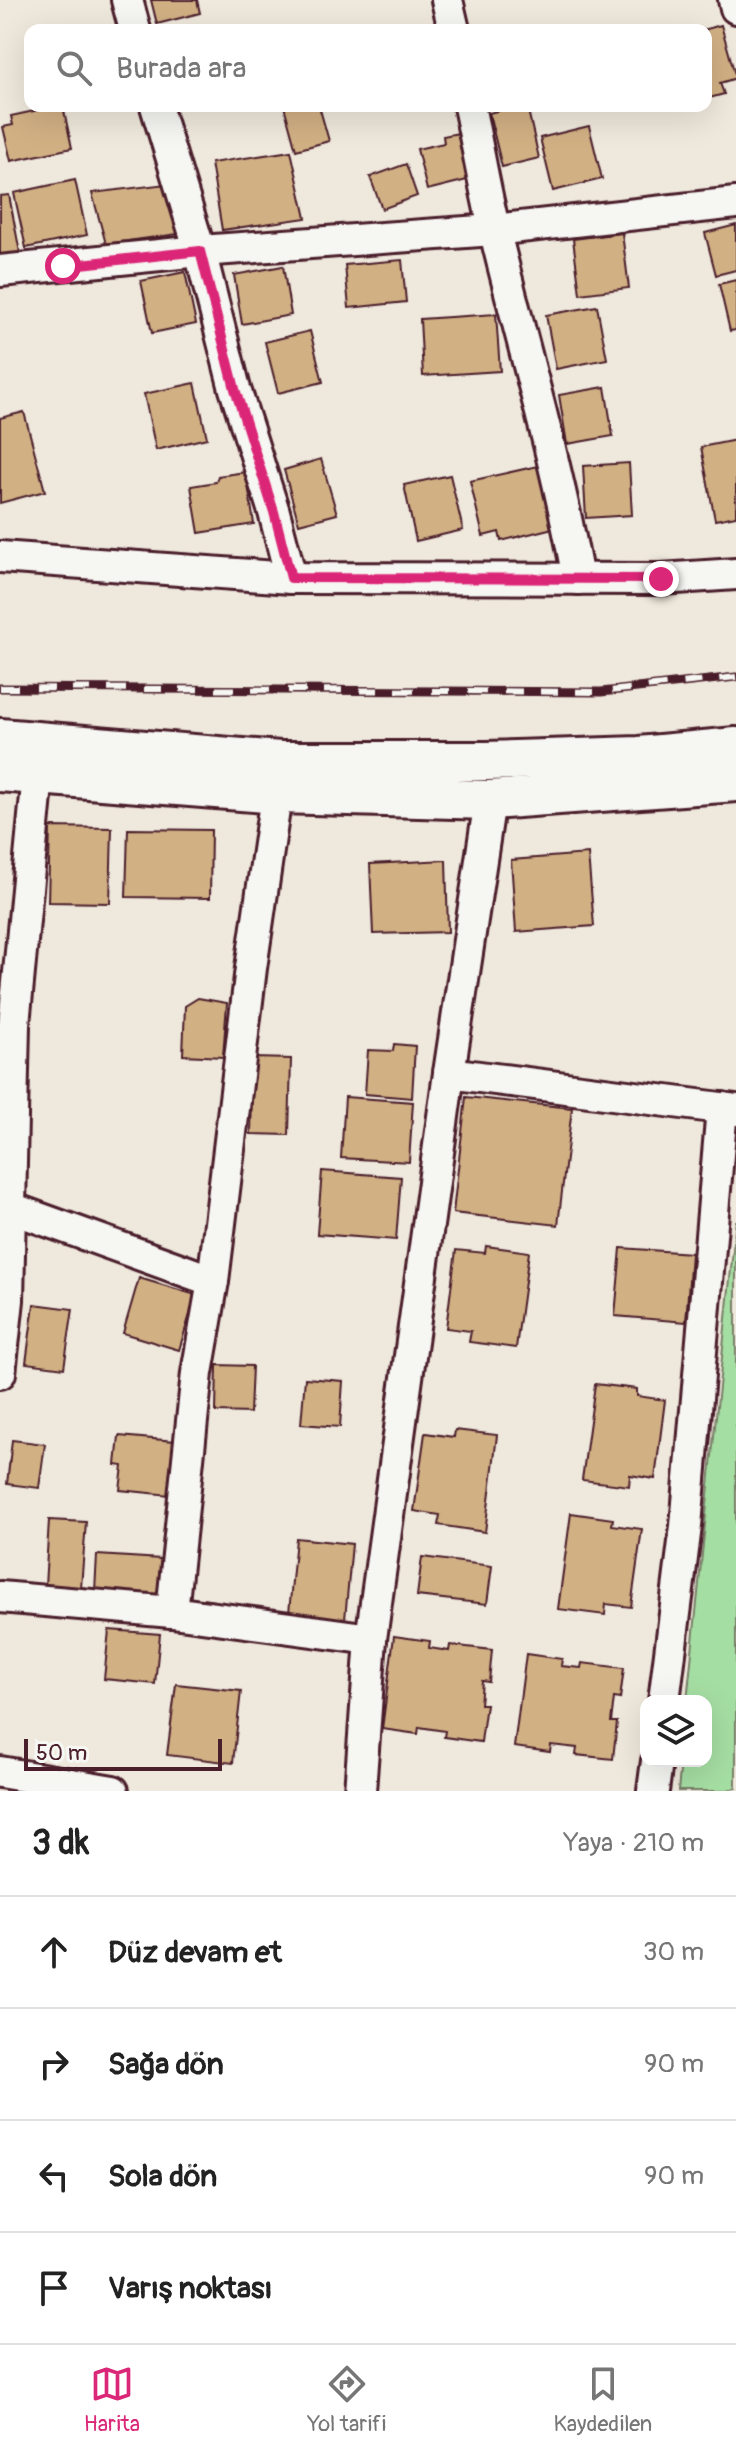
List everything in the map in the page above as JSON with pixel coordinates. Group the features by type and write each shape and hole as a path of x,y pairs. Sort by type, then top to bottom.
{"street":[{"path":"127,0 133,24"},
{"path":"447,0 453,24"},
{"path":"734,0 736,8"},
{"path":"158,112 291,578"},
{"path":"470,112 494,230 531,371 578,579"},
{"path":"0,271 200,251 494,230 736,203"},
{"path":"0,557 291,578 661,579 736,574"},
{"path":"0,738 279,777 490,800 736,782"},
{"path":"0,772 279,777 487,761 639,756 736,747"},
{"path":"0,1373 8,1300 5,1205 14,1024 38,775"},
{"path":"172,1612 197,1373 213,1281 251,968 279,777"},
{"path":"360,1791 371,1639 490,800"},
{"path":"449,1073 729,1109 686,1526 665,1695"},
{"path":"5,1205 213,1281"},
{"path":"0,1597 172,1612 371,1639"},
{"path":"653,1791 656,1767"},
{"path":"0,1772 113,1791"}],"green space":[{"path":"736,1220 736,1788 678,1791 680,1767 712,1767 712,1695 688,1695"}],"building":[{"path":"151,0 197,0 200,13 157,24"},
{"path":"721,25 736,78 720,83 724,94 712,97 712,28"},
{"path":"29,112 64,112 72,148 11,161 3,127 13,125 11,116"},
{"path":"286,112 321,112 329,141 296,150"},
{"path":"528,112 539,158 502,167 489,113"},
{"path":"589,126 602,179 553,191 540,138"},
{"path":"459,133 471,179 427,190 417,149 444,143 443,136"},
{"path":"291,151 306,218 222,230 211,163"},
{"path":"406,164 417,196 382,209 370,177"},
{"path":"75,180 87,235 26,248 14,193"},
{"path":"166,184 178,234 106,244 92,193"},
{"path":"9,195 20,253 0,257 0,196"},
{"path":"736,225 736,270 716,275 705,233"},
{"path":"622,233 629,288 580,294 573,239"},
{"path":"402,260 406,302 349,308 345,265"},
{"path":"283,266 291,315 242,324 234,275"},
{"path":"185,272 196,324 152,333 141,281"},
{"path":"736,280 736,330 730,331 719,284"},
{"path":"597,306 607,359 556,369 546,315"},
{"path":"496,314 500,371 423,376 420,319"},
{"path":"310,331 323,382 278,393 265,342"},
{"path":"195,383 207,438 156,450 144,394"},
{"path":"605,387 613,436 567,444 559,395"},
{"path":"24,412 45,491 0,503 0,418"},
{"path":"736,440 736,516 715,520 701,447"},
{"path":"321,459 337,514 299,524 284,470"},
{"path":"629,463 632,515 586,518 583,466"},
{"path":"538,466 553,528 501,541 499,532 483,536 470,481"},
{"path":"246,472 254,524 199,533 191,486 216,482 218,476"},
{"path":"450,475 463,530 416,541 404,485"},
{"path":"50,827 112,828 110,903 48,902"},
{"path":"128,829 211,830 210,898 126,897"},
{"path":"588,854 594,926 516,932 511,860"},
{"path":"446,860 448,932 373,934 370,864"},
{"path":"198,998 227,1003 223,1057 183,1055 185,1006"},
{"path":"394,1044 415,1046 412,1098 365,1094 368,1050 393,1051"},
{"path":"253,1058 291,1059 289,1135 251,1134"},
{"path":"345,1097 413,1102 409,1162 341,1158"},
{"path":"466,1097 572,1108 558,1225 453,1213"},
{"path":"322,1171 401,1177 396,1240 317,1234"},
{"path":"486,1246 529,1252 516,1348 469,1342 471,1331 446,1328 456,1250 485,1253"},
{"path":"621,1248 691,1253 686,1322 615,1316"},
{"path":"139,1278 196,1295 179,1350 123,1333"},
{"path":"34,1304 73,1309 64,1368 26,1363"},
{"path":"217,1365 252,1366 250,1413 216,1412"},
{"path":"305,1378 343,1381 340,1427 301,1424"},
{"path":"595,1384 637,1389 637,1396 665,1400 655,1479 630,1475 629,1486 582,1480"},
{"path":"455,1430 497,1435 485,1532 438,1525 440,1515 414,1511 425,1433 454,1437"},
{"path":"119,1436 175,1441 170,1495 120,1490 123,1466 116,1465"},
{"path":"12,1440 45,1444 39,1488 7,1484"},
{"path":"571,1513 613,1519 612,1525 642,1529 631,1607 606,1604 605,1615 558,1609"},
{"path":"49,1520 86,1522 81,1588 45,1586"},
{"path":"296,1538 352,1544 345,1619 289,1613"},
{"path":"97,1555 161,1559 159,1595 95,1591"},
{"path":"422,1557 492,1566 487,1604 417,1596"},
{"path":"109,1630 160,1634 155,1684 104,1679"},
{"path":"394,1636 430,1641 429,1648 449,1651 450,1645 492,1650 489,1682 482,1681 480,1704 486,1704 481,1742 444,1737 445,1731 419,1727 418,1734 382,1729"},
{"path":"526,1654 562,1659 561,1666 581,1668 582,1663 624,1668 620,1699 614,1698 611,1722 617,1722 613,1759 576,1755 577,1748 551,1745 550,1752 514,1747"},
{"path":"176,1684 241,1691 233,1763 167,1755"}],"railway":[{"path":"0,688 601,692 736,677"}],"route":[{"path":"63,266 200,251 235,389 274,512 291,578 661,579"}]}
